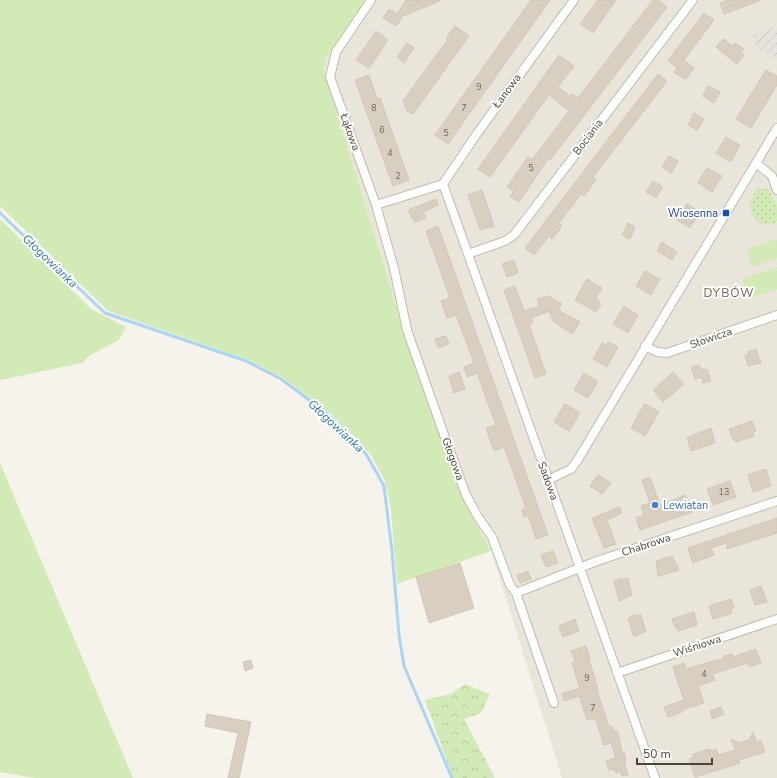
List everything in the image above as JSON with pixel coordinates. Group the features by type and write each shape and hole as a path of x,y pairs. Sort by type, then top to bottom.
{"street":[{"name":"Łąkowa","path":"372,0 336,52 330,77 376,205"},
{"name":"Łanowa","path":"443,184 476,135 574,0"},
{"name":"Bociania","path":"468,254 505,241 514,235 693,0"},
{"path":"548,480 571,469 577,461 777,128"},
{"path":"756,163 772,176 777,190"},
{"path":"376,205 443,184"},
{"name":"Sadowa","path":"443,184 655,778"},
{"name":"Głogowa","path":"376,205 394,268 407,330 444,436 466,495 478,517 492,537 510,585 516,593 554,703"},
{"name":"Słowicza","path":"645,346 657,352 666,353 777,315"},
{"name":"Chabrowa","path":"516,593 579,568 777,501"},
{"name":"Wiśniowa","path":"617,673 777,619"}],"shaded area":[{"path":"367,0 777,0 777,778 562,778 491,551 471,515 406,337 327,83 324,71 325,59"},
{"path":"777,26 777,59 756,47 752,35"}],"green space":[{"path":"0,0 367,0 325,59 324,72 406,337 471,515 491,551 397,584 391,509 385,481 371,455 331,414 283,378 248,360 108,311 0,206"},
{"path":"763,188 769,190 777,206 777,221 773,224 762,225 751,213 750,205 753,195 756,190"},
{"path":"0,219 91,309 126,327 119,340 89,356 82,363 0,380"},
{"path":"777,239 777,258 752,267 746,250"},
{"path":"777,267 777,289 749,299 742,279"},
{"path":"0,463 133,778 34,778 0,772"},
{"path":"465,684 490,694 481,713 464,719 495,778 453,778 425,700 451,694"}],"building":[{"path":"406,0 440,1 400,17 402,18 396,26 383,18 389,9 397,14"},
{"path":"531,0 550,0 448,144 435,135"},
{"path":"598,0 616,0 593,33 580,24"},
{"path":"653,0 658,0 667,7 550,160 548,159 519,202 510,196 514,191 507,187 528,157 532,160 569,111 549,95 490,177 478,169 559,55 574,66 558,87 570,96 572,94 578,98"},
{"path":"728,0 759,1 724,14 720,3"},
{"path":"704,13 714,20 684,60 694,68 686,79 674,72 677,68 668,60"},
{"path":"455,26 469,36 413,114 407,111 403,101 448,39 446,38"},
{"path":"376,31 388,40 369,68 356,60"},
{"path":"723,39 733,46 735,43 744,49 741,53 744,55 737,64 716,47"},
{"path":"407,43 414,48 404,63 397,57"},
{"path":"766,70 777,76 777,85 751,128 736,119"},
{"path":"658,74 667,81 593,177 596,180 584,196 581,194 559,223 562,226 552,239 549,236 534,255 525,248"},
{"path":"369,75 377,99 380,98 409,180 393,186 355,80"},
{"path":"708,86 720,92 714,103 703,96"},
{"path":"694,113 704,119 697,130 688,125"},
{"path":"726,137 740,145 731,162 716,153"},
{"path":"669,156 678,161 671,173 662,167"},
{"path":"707,168 722,176 712,192 698,183"},
{"path":"653,181 663,187 656,198 646,192"},
{"path":"482,190 494,226 480,230 468,195"},
{"path":"436,199 438,205 423,212 426,218 415,222 414,219 413,220 408,210"},
{"path":"687,204 700,212 690,228 677,220"},
{"path":"628,223 635,227 630,239 622,235"},
{"path":"438,226 548,535 536,539 528,515 524,517 522,510 526,508 504,447 494,451 486,428 496,425 477,373 467,377 464,367 474,363 456,315 447,318 441,301 450,298 426,231"},
{"path":"662,242 677,252 672,260 657,251"},
{"path":"514,260 518,273 507,277 502,264"},
{"path":"645,271 660,279 651,295 636,286"},
{"path":"587,279 602,288 596,298 601,304 596,312 575,300"},
{"path":"515,286 524,311 539,306 537,299 548,296 562,304 558,310 580,322 572,334 553,321 549,311 531,318 533,322 529,324 546,374 535,378 504,290"},
{"path":"624,306 638,315 628,333 613,324"},
{"path":"446,336 449,344 438,348 435,339"},
{"path":"608,342 618,347 607,367 593,359 602,343 606,345"},
{"path":"756,349 761,363 748,366 745,356 749,354 748,352"},
{"path":"699,365 701,370 707,369 711,381 703,383 701,377 695,379 691,367"},
{"path":"459,372 465,389 454,393 449,376"},
{"path":"673,372 684,384 663,402 653,390"},
{"path":"584,373 598,382 588,398 574,390"},
{"path":"565,404 580,413 569,431 554,422"},
{"path":"645,404 659,412 645,436 631,428 638,416 637,415"},
{"path":"752,421 756,431 753,432 754,436 736,442 733,440 729,429"},
{"path":"711,428 715,443 691,451 687,438"},
{"path":"766,469 771,486 753,492 748,475"},
{"path":"598,475 611,483 602,494 590,486"},
{"path":"650,477 660,505 686,495 692,512 640,530 636,518 644,515 641,506 650,503 642,480"},
{"path":"730,481 736,497 713,505 707,489"},
{"path":"619,507 622,513 607,520 616,544 604,548 592,518"},
{"path":"777,518 777,533 727,549 726,543 711,548 714,555 693,563 688,548"},
{"path":"553,551 558,563 546,567 541,555"},
{"path":"672,556 679,570 658,576 656,561"},
{"path":"460,563 474,608 429,623 416,577"},
{"path":"528,571 531,579 520,583 517,575"},
{"path":"622,578 623,580 628,578 632,595 619,601 614,581"},
{"path":"761,586 767,602 755,605 750,590"},
{"path":"731,599 734,607 731,609 732,613 713,619 709,606"},
{"path":"694,612 697,625 678,631 677,627 675,628 672,619"},
{"path":"635,615 641,615 646,631 634,637 628,618"},
{"path":"575,619 579,631 563,637 559,626"},
{"path":"586,646 590,658 588,658 596,681 594,682 596,683 609,727 612,726 613,730 618,732 622,753 624,752 626,760 624,760 628,775 622,776 620,771 616,773 614,769 609,770 606,761 616,758 611,743 604,745 595,718 587,720 579,696 564,701 562,694 580,688 572,663 575,661 571,651"},
{"path":"756,649 761,663 749,667 747,663 713,674 715,680 698,686 704,703 682,710 682,712 668,717 664,707 684,700 673,667 684,663 686,669 724,658 724,656 732,654 733,657"},
{"path":"251,660 253,668 245,671 243,662"},
{"path":"721,707 724,714 712,719 710,711"},
{"path":"207,714 251,722 239,778 228,778 238,733 205,726"},
{"path":"753,732 757,742 761,741 765,752 739,760 740,763 695,777 689,759 694,757 693,754 710,749 711,751 716,749 718,755 735,750 731,739 739,743 749,740"}],"waterway":[{"name":"Głogowianka","path":"0,213 105,313 246,361 281,379 324,411 345,430 366,454 384,486 392,551 399,635 404,666 452,778"}],"place":[{"name":"Wiosenna","path":"726,213"},
{"name":"Lewiatan","path":"655,505"}],"district":[{"name":"DYBÓW","path":"729,293"}]}
